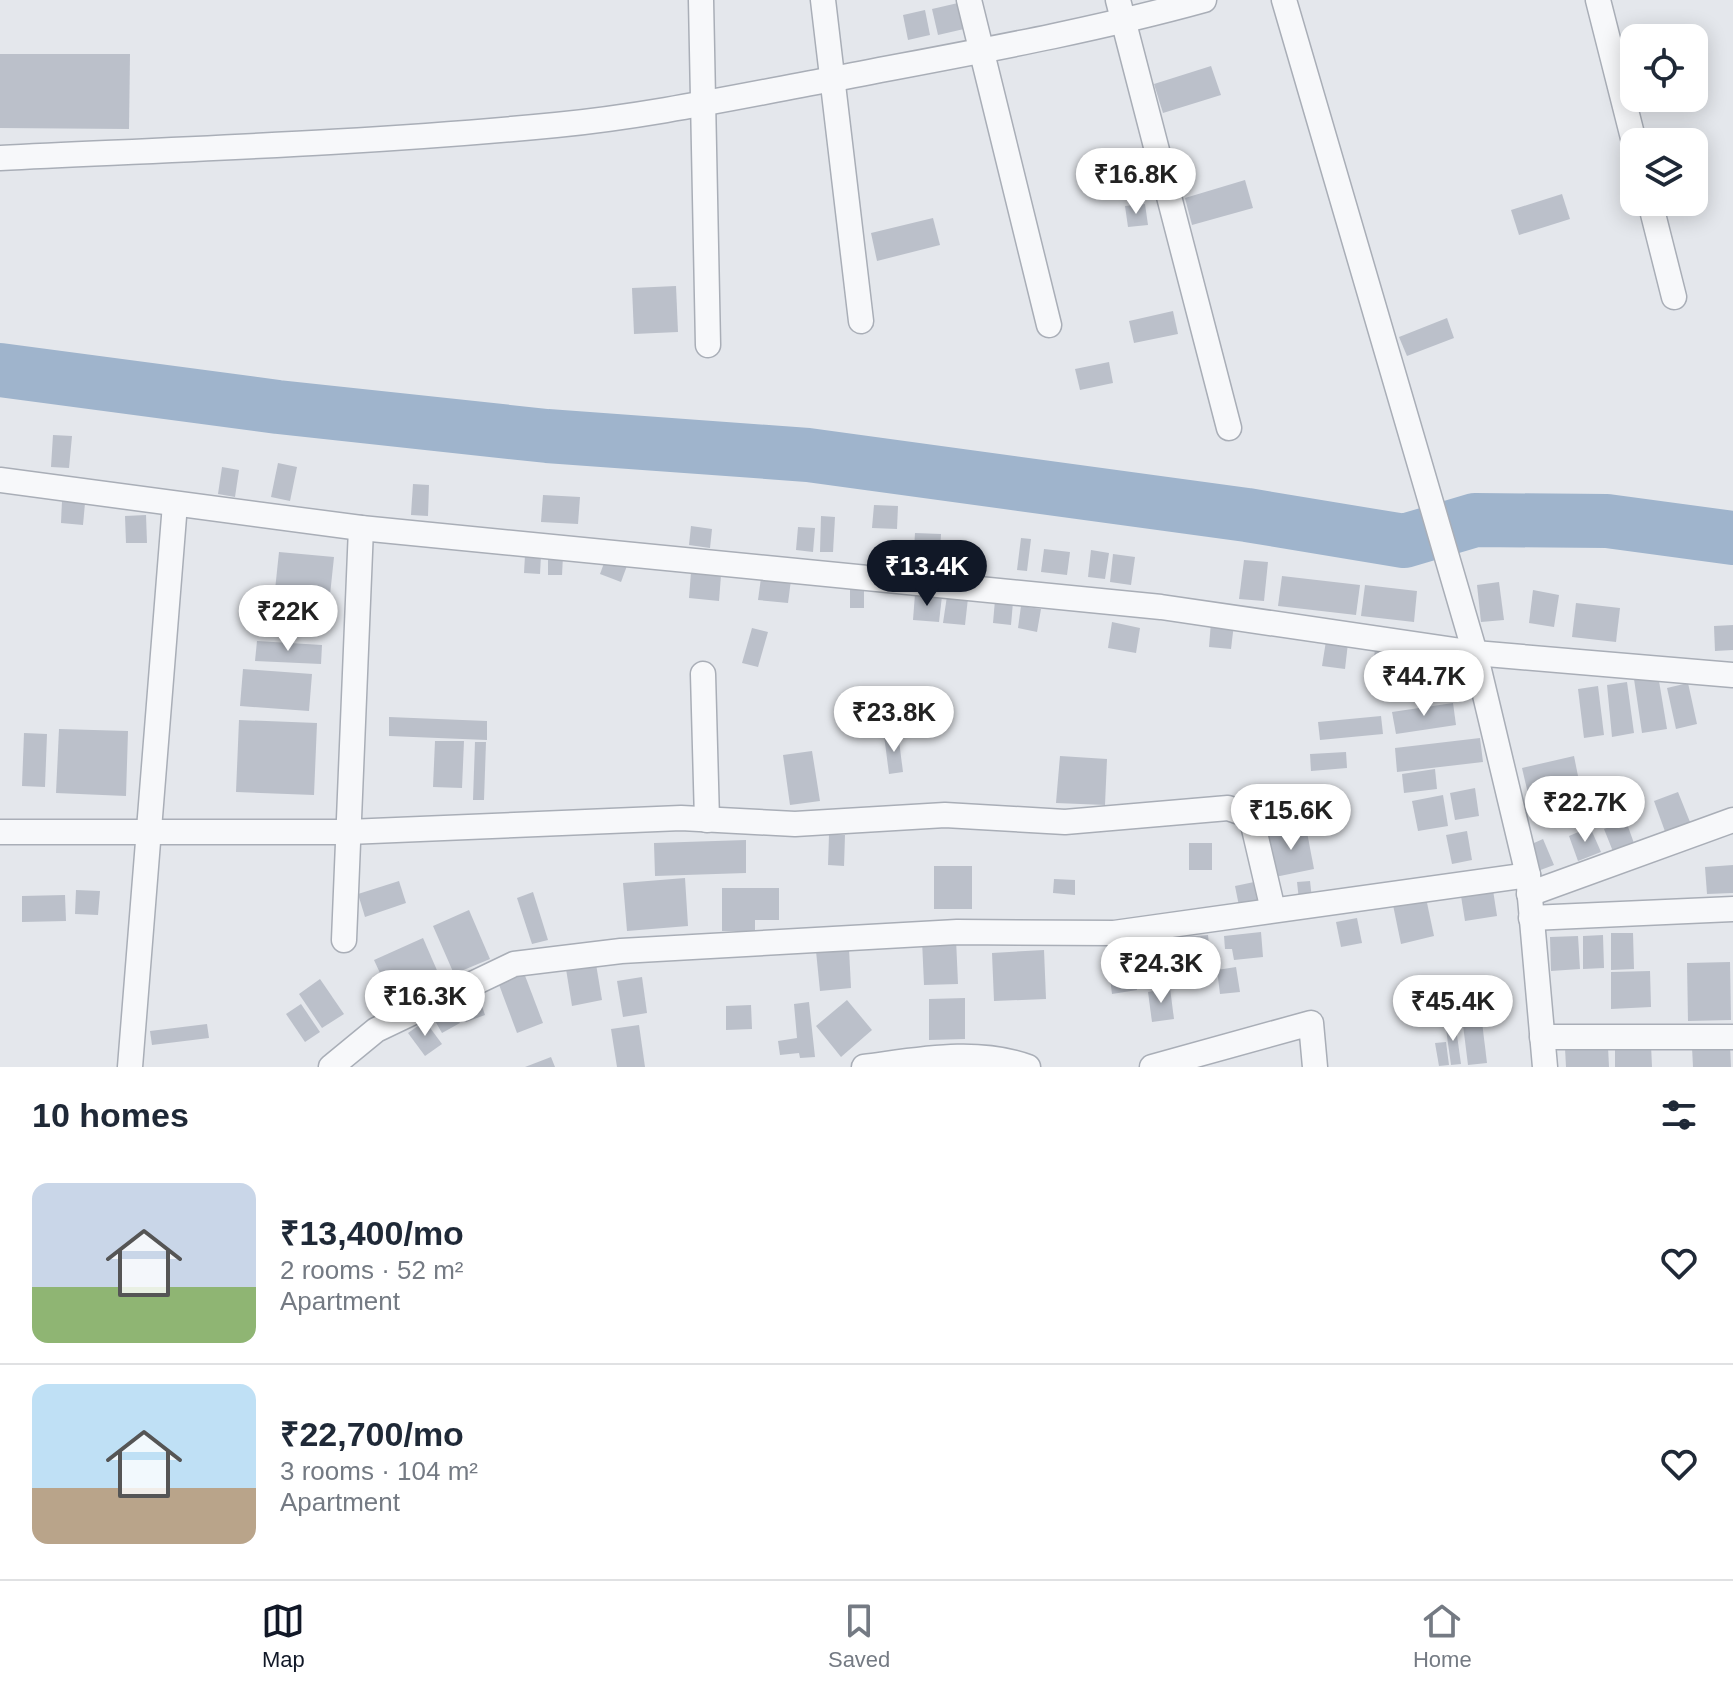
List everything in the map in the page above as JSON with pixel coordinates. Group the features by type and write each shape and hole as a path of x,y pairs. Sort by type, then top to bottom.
{"street":[{"path":"701,0 708,345"},
{"path":"823,0 861,321"},
{"path":"969,0 1049,325"},
{"path":"0,158 558,125 703,105 981,52 1120,11 1204,0"},
{"path":"1284,0 1475,653 1529,896 1545,1067"},
{"path":"1598,0 1630,128"},
{"path":"1120,11 1229,428"},
{"path":"1654,216 1674,297"},
{"path":"0,480 361,528 1161,607 1475,653 1733,675"},
{"path":"130,1067 175,504"},
{"path":"344,940 361,528"},
{"path":"703,674 707,820"},
{"path":"0,832 348,832 707,820 795,824 945,815 1065,822 1228,808 1251,816 1273,910"},
{"path":"1529,896 1733,820"},
{"path":"331,1067 376,1030 514,964 621,951 957,932 1114,933 1273,910 1529,896 1733,909"},
{"path":"1152,1067 1311,1023 1315,1067"},
{"path":"1542,1037 1733,1037"},
{"path":"864,1067 922,1059 999,1057 1028,1067"}],"building":[{"path":"958,3 964,29 938,35 932,9"},
{"path":"925,10 930,35 908,40 903,15"},
{"path":"0,54 130,54 129,129 0,128"},
{"path":"1211,66 1221,95 1163,113 1154,84"},
{"path":"1245,180 1253,208 1192,225 1185,198"},
{"path":"1562,194 1570,219 1519,235 1511,210"},
{"path":"1145,204 1148,225 1128,227 1125,206"},
{"path":"933,218 940,245 877,261 871,233"},
{"path":"676,286 678,332 634,334 632,288"},
{"path":"1173,311 1178,334 1134,343 1129,321"},
{"path":"1447,318 1454,338 1407,356 1399,337"},
{"path":"1109,362 1113,383 1080,390 1075,369"},
{"path":"53,435 72,436 69,468 51,467"},
{"path":"278,463 297,467 290,501 271,497"},
{"path":"222,467 239,470 235,497 218,494"},
{"path":"413,484 429,485 428,516 411,515"},
{"path":"543,495 580,497 578,524 541,522"},
{"path":"62,501 85,503 83,525 61,523"},
{"path":"874,505 898,506 897,529 872,528"},
{"path":"146,515 147,543 126,543 125,516"},
{"path":"821,516 835,517 833,552 820,552"},
{"path":"691,526 712,529 710,548 689,545"},
{"path":"798,527 815,528 813,552 796,550"},
{"path":"915,533 941,534 939,565 913,563"},
{"path":"1021,538 1031,539 1027,571 1017,570"},
{"path":"948,548 969,550 967,574 945,572"},
{"path":"1044,549 1070,552 1067,575 1041,572"},
{"path":"1091,550 1109,553 1105,579 1088,577"},
{"path":"279,552 334,557 330,595 275,590"},
{"path":"1113,554 1135,557 1131,585 1110,582"},
{"path":"525,555 541,555 540,574 524,573"},
{"path":"548,555 563,556 562,575 548,575"},
{"path":"607,555 628,563 621,582 600,574"},
{"path":"1244,560 1268,562 1264,601 1239,599"},
{"path":"691,572 721,575 719,601 689,598"},
{"path":"1282,576 1360,585 1356,615 1278,606"},
{"path":"761,578 791,580 788,603 758,600"},
{"path":"1499,582 1504,620 1481,622 1477,585"},
{"path":"1365,585 1417,591 1414,622 1361,616"},
{"path":"850,589 864,589 864,608 850,608"},
{"path":"1533,590 1559,595 1554,627 1529,623"},
{"path":"915,594 942,596 939,622 913,620"},
{"path":"947,596 968,598 965,625 943,623"},
{"path":"995,600 1013,602 1011,625 993,623"},
{"path":"1576,603 1620,608 1616,642 1572,637"},
{"path":"1021,606 1041,609 1037,632 1018,628"},
{"path":"1112,622 1140,628 1136,653 1108,648"},
{"path":"1211,622 1234,624 1231,649 1209,647"},
{"path":"1733,625 1733,650 1715,651 1714,626"},
{"path":"752,628 768,632 758,667 742,663"},
{"path":"257,641 322,645 321,664 255,661"},
{"path":"1326,641 1348,643 1345,669 1322,666"},
{"path":"1375,649 1388,650 1385,676 1372,675"},
{"path":"243,669 312,674 309,711 240,706"},
{"path":"1658,675 1667,729 1642,733 1634,679"},
{"path":"1627,682 1634,733 1612,737 1607,685"},
{"path":"1688,683 1697,724 1676,729 1667,688"},
{"path":"1598,686 1604,735 1584,738 1578,689"},
{"path":"1453,703 1456,725 1396,734 1392,712"},
{"path":"1381,716 1383,734 1320,740 1318,722"},
{"path":"389,717 487,721 487,740 389,736"},
{"path":"239,720 317,723 314,795 236,792"},
{"path":"59,729 128,731 126,796 56,793"},
{"path":"24,733 47,734 45,787 22,786"},
{"path":"898,733 903,772 889,774 884,735"},
{"path":"1480,738 1483,762 1397,772 1395,748"},
{"path":"435,741 464,741 462,788 433,787"},
{"path":"475,742 486,742 484,800 473,800"},
{"path":"812,751 820,801 790,805 783,755"},
{"path":"1346,752 1347,768 1311,771 1310,754"},
{"path":"1060,756 1107,759 1105,805 1056,803"},
{"path":"1574,756 1580,786 1529,798 1522,768"},
{"path":"1435,769 1437,789 1404,793 1402,774"},
{"path":"1475,788 1479,816 1455,820 1450,793"},
{"path":"1678,792 1692,827 1667,837 1654,801"},
{"path":"1443,795 1448,826 1418,831 1412,801"},
{"path":"1626,821 1635,846 1614,854 1604,829"},
{"path":"1306,827 1314,869 1275,877 1268,834"},
{"path":"1590,827 1601,852 1578,861 1569,836"},
{"path":"1467,831 1472,860 1452,864 1446,835"},
{"path":"829,835 845,835 844,866 828,865"},
{"path":"1543,839 1554,865 1535,872 1525,847"},
{"path":"746,840 746,873 655,876 654,843"},
{"path":"1189,843 1212,843 1212,870 1189,870"},
{"path":"1733,865 1733,893 1707,894 1705,867"},
{"path":"934,866 972,866 972,909 934,909"},
{"path":"685,878 688,926 627,931 623,883"},
{"path":"1054,879 1075,880 1075,895 1053,893"},
{"path":"399,881 406,903 365,917 358,894"},
{"path":"1259,881 1264,901 1239,906 1235,886"},
{"path":"1310,881 1312,899 1299,900 1297,882"},
{"path":"722,888 779,888 779,920 755,920 755,931 722,931"},
{"path":"76,890 100,891 98,915 75,914"},
{"path":"1493,890 1497,916 1465,921 1461,896"},
{"path":"533,892 548,940 532,944 517,898"},
{"path":"65,895 66,921 22,922 22,896"},
{"path":"1426,898 1434,936 1401,944 1393,905"},
{"path":"469,910 490,959 454,974 433,926"},
{"path":"1357,918 1362,943 1341,947 1336,922"},
{"path":"1261,932 1263,957 1234,960 1232,949 1225,949 1224,936"},
{"path":"1611,933 1633,933 1634,969 1611,970"},
{"path":"1208,935 1212,972 1158,977 1154,940"},
{"path":"1603,935 1604,968 1583,969 1583,936"},
{"path":"1578,936 1580,969 1551,971 1550,937"},
{"path":"423,938 439,975 391,997 374,960"},
{"path":"956,939 958,984 924,985 922,940"},
{"path":"1130,943 1137,990 1112,994 1106,947"},
{"path":"849,949 851,988 820,991 816,951"},
{"path":"1044,950 1046,999 994,1001 992,953"},
{"path":"1730,962 1731,1020 1688,1021 1687,963"},
{"path":"596,964 602,1000 572,1006 566,969"},
{"path":"1236,967 1240,992 1220,994 1217,970"},
{"path":"1650,971 1651,1007 1611,1009 1611,972"},
{"path":"524,973 543,1023 517,1033 498,982"},
{"path":"642,977 647,1013 623,1017 617,981"},
{"path":"320,979 344,1014 322,1028 299,994"},
{"path":"1170,988 1174,1019 1152,1022 1148,992"},
{"path":"477,991 485,1015 466,1022 457,998"},
{"path":"965,998 965,1039 929,1040 929,999"},
{"path":"847,1000 872,1030 841,1057 816,1026"},
{"path":"448,1002 460,1023 442,1033 430,1012"},
{"path":"809,1002 815,1057 800,1058 799,1053 780,1055 778,1041 797,1038 794,1004"},
{"path":"301,1004 320,1032 305,1042 286,1014"},
{"path":"751,1005 752,1029 726,1030 726,1006"},
{"path":"425,1021 442,1044 425,1056 408,1033"},
{"path":"1455,1021 1461,1064 1451,1065 1445,1022"},
{"path":"1482,1022 1487,1063 1468,1065 1463,1025"},
{"path":"207,1024 209,1038 152,1045 150,1031"},
{"path":"639,1025 645,1067 617,1067 611,1029"},
{"path":"1446,1042 1449,1065 1439,1066 1435,1043"},
{"path":"1651,1045 1652,1067 1615,1067 1615,1046"},
{"path":"1730,1045 1731,1067 1693,1067 1692,1047"},
{"path":"1608,1047 1609,1067 1566,1067 1565,1048"},
{"path":"551,1057 555,1067 525,1067"}],"waterway":[{"path":"0,370 278,407 547,436 808,455 1247,515 1404,541 1475,520 1607,521 1733,538"}]}
